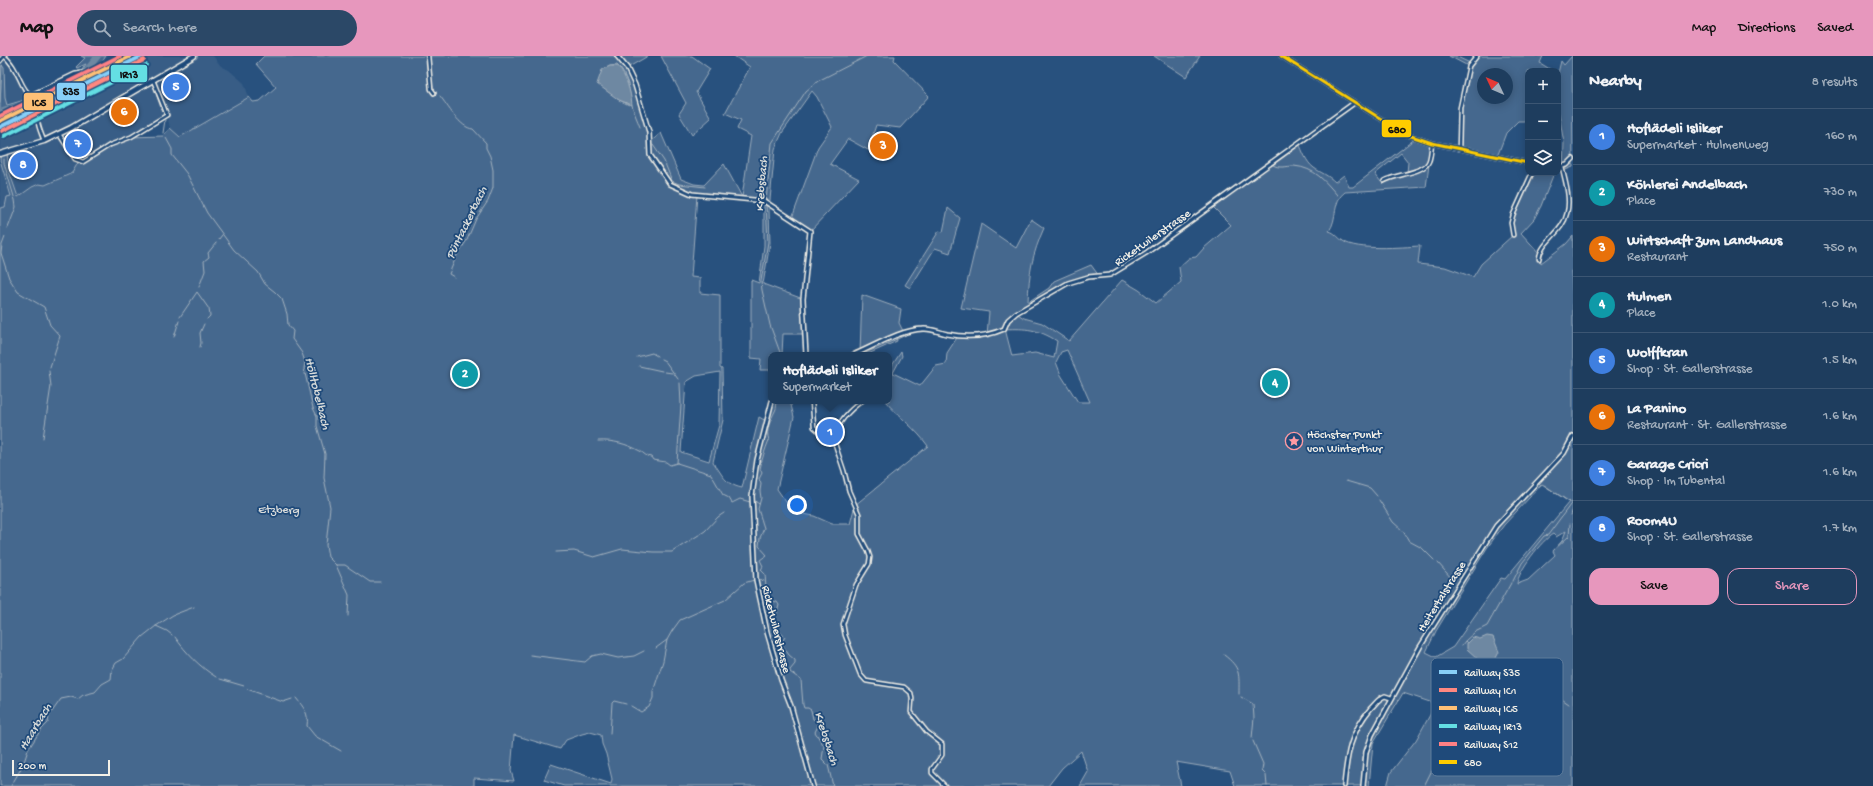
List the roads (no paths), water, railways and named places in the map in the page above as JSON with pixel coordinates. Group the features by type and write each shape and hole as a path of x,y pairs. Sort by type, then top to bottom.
{"main road":[{"path":"0,61 4,56"},
{"path":"0,154 44,141 59,134 194,56"}],"street":[{"path":"4,56 10,60 15,67 27,93 31,95 80,73 92,72 122,56"},
{"path":"428,56 431,89 434,93"},
{"path":"617,56 627,68 635,85 649,132 648,148 653,161 670,184 682,191 692,194 764,201 810,231 803,298 806,352"},
{"path":"1281,56 1405,134 1432,143 1525,162"},
{"path":"1459,149 1460,108 1468,66 1477,56"},
{"path":"59,134 75,159 83,162 110,145 131,137 167,115 153,80"},
{"path":"44,141 37,122 39,113 97,82"},
{"name":"Ricketwilerstrasse","path":"860,352 913,330 926,329 958,336 974,336 997,333 1004,329 1008,320 1016,313 1068,283 1088,277 1114,274 1146,254 1354,103"},
{"path":"1384,180 1396,175 1419,171 1426,167 1429,162 1432,143"},
{"path":"1540,259 1541,250 1559,231 1567,213 1568,199 1562,167 1573,159"},
{"path":"1513,235 1511,223 1513,215 1531,176"},
{"name":"Ricketwilerstrasse","path":"771,404 758,460 752,496 756,580 767,632 781,680 791,706 813,786"},
{"path":"812,404 814,427 821,433 833,438"},
{"path":"858,404 838,425 833,438 849,491 859,514 859,534 870,557 870,564 856,585 843,624 860,674 866,681 904,686 911,693 911,712 927,732 942,744 942,755 932,769 932,773 945,786"},
{"name":"Heitertalstrasse","path":"1363,786 1366,752 1378,721 1448,600 1492,533 1510,510 1564,453 1573,436"},
{"path":"1344,786 1348,748 1353,735 1367,713 1379,699 1385,696 1391,698"}],"waterway":[{"path":"0,112 32,101 81,77 98,56"},
{"name":"Krebsbach","path":"766,201 772,143 806,91 818,81 867,56"},
{"name":"Hölltobelbach","path":"139,64 147,78"},
{"path":"0,103 2,65"},
{"name":"Hölltobelbach","path":"154,88 161,108"},
{"name":"Püntackerbach","path":"440,96 459,121 468,128 473,129 486,143 486,148 490,156 493,170 493,188 488,201 476,219 467,240 456,257 449,274 454,277"},
{"path":"632,105 640,127"},
{"name":"Hölltobelbach","path":"163,133 165,120"},
{"name":"Hölltobelbach","path":"166,138 172,149 172,155 187,174 207,213 234,250 258,272 265,284 282,299 287,314 288,325 293,331 292,339 302,353 305,362 304,369 313,408 317,416 317,426 325,454 324,478 330,507 326,545 328,557 336,565 349,595 348,616"},
{"path":"653,145 664,161 672,181 679,184 705,187"},
{"path":"4,159 16,207 8,228"},
{"path":"1273,165 1280,167 1294,166 1308,169 1324,180 1337,195"},
{"name":"Krebsbach","path":"766,204 768,242 761,281 770,325 780,352"},
{"name":"Hölltobelbach","path":"219,239 222,235"},
{"path":"5,237 1,253 9,278 18,292 44,307 50,325 60,336 50,367"},
{"path":"199,287 205,271 204,261 209,257 208,253 216,243"},
{"path":"180,317 197,292 209,309 210,316 207,319"},
{"path":"174,337 179,321"},
{"path":"200,347 200,333 204,324"},
{"path":"868,352 906,335"},
{"path":"637,357 652,353 657,356"},
{"path":"661,359 665,361 678,379"},
{"path":"639,366 662,371"},
{"path":"43,438 51,386 49,371"},
{"path":"665,372 672,373"},
{"path":"680,383 681,405 677,463 711,474 723,495 729,498 732,503 740,499 750,502"},
{"name":"Krebsbach","path":"777,404 768,429 769,440 762,461 760,469 762,473 759,479 761,484 761,498 758,509 764,528 759,546 767,555 760,560 763,566 761,570 765,574 768,598 770,601 777,602 779,605 773,621 774,626 785,637 781,643 789,655 795,660 795,664 790,672 801,680 803,705 804,708 811,710 813,719 816,721 818,726 815,732 824,746 822,759 828,765 833,786"},
{"path":"598,441 620,443 640,451 646,456 651,457 653,460 666,462 670,465 677,463"},
{"path":"1346,481 1370,488 1377,496"},
{"path":"1544,485 1571,503"},
{"path":"1379,500 1393,522 1403,531 1409,541 1422,548 1434,560"},
{"name":"Krebsbach","path":"755,501 759,504"},
{"path":"1513,581 1522,563 1544,536 1548,535 1573,501"},
{"path":"1571,515 1573,509"},
{"path":"556,552 574,551 594,557 622,549 672,552 705,531 718,517 724,513"},
{"path":"1554,550 1569,536 1570,524"},
{"path":"1438,563 1452,579"},
{"path":"336,565 345,565 370,582 380,582"},
{"name":"Krebsbach","path":"759,579 764,581"},
{"path":"631,706 641,712 649,707 653,698 653,692 663,661 667,640 680,620 725,600 744,583 754,580"},
{"path":"1465,641 1475,632 1487,626 1511,583"},
{"name":"Haarbach","path":"11,786 23,765 28,750 40,731 48,723 49,716 61,699 71,697 78,699 83,695 95,692 102,684 111,679 112,670 116,663 123,659 142,637 173,615 194,607"},
{"path":"156,626 172,635"},
{"path":"175,637 184,649 204,669 216,677"},
{"path":"656,648 667,640"},
{"path":"1462,645 1465,641 1467,643"},
{"path":"530,655 585,662 592,656 601,654 618,658 634,656 644,651"},
{"path":"1224,655 1234,664 1238,672 1239,694"},
{"path":"220,679 244,686 247,689 283,702 292,699"},
{"path":"1241,697 1253,704 1254,718 1252,738"},
{"path":"296,698 304,708 307,714 307,726 315,736 341,751"},
{"path":"1563,700 1569,704"},
{"path":"610,734 612,703 614,701 626,704"},
{"path":"1253,741 1263,764 1262,771 1266,775 1267,786"},
{"path":"1424,786 1431,772"}],"rail line":[{"name":"S12","path":"0,116 120,56"},
{"name":"IC5","path":"0,121 131,56"},
{"name":"S35","path":"0,127 142,56"},
{"name":"IC1","path":"2,131 144,60"},
{"name":"IR13","path":"4,136 146,65"}],"place":[{"name":"Wolffkran","path":"176,87"},
{"name":"La Panino","path":"124,112"},
{"name":"Garage Cricri","path":"78,144"},
{"name":"Wirtschaft zum Landhaus","path":"883,146"},
{"name":"Room4U","path":"23,165"},
{"name":"Köhlerei Andelbach","path":"465,374"},
{"name":"Hulmen","path":"1275,383"},
{"name":"Hoflädeli Isliker","path":"830,432"},
{"name":"Höchster Punkt von Winterthur","path":"1294,441"}],"park label":[{"name":"Etzberg","path":"279,509"}]}
